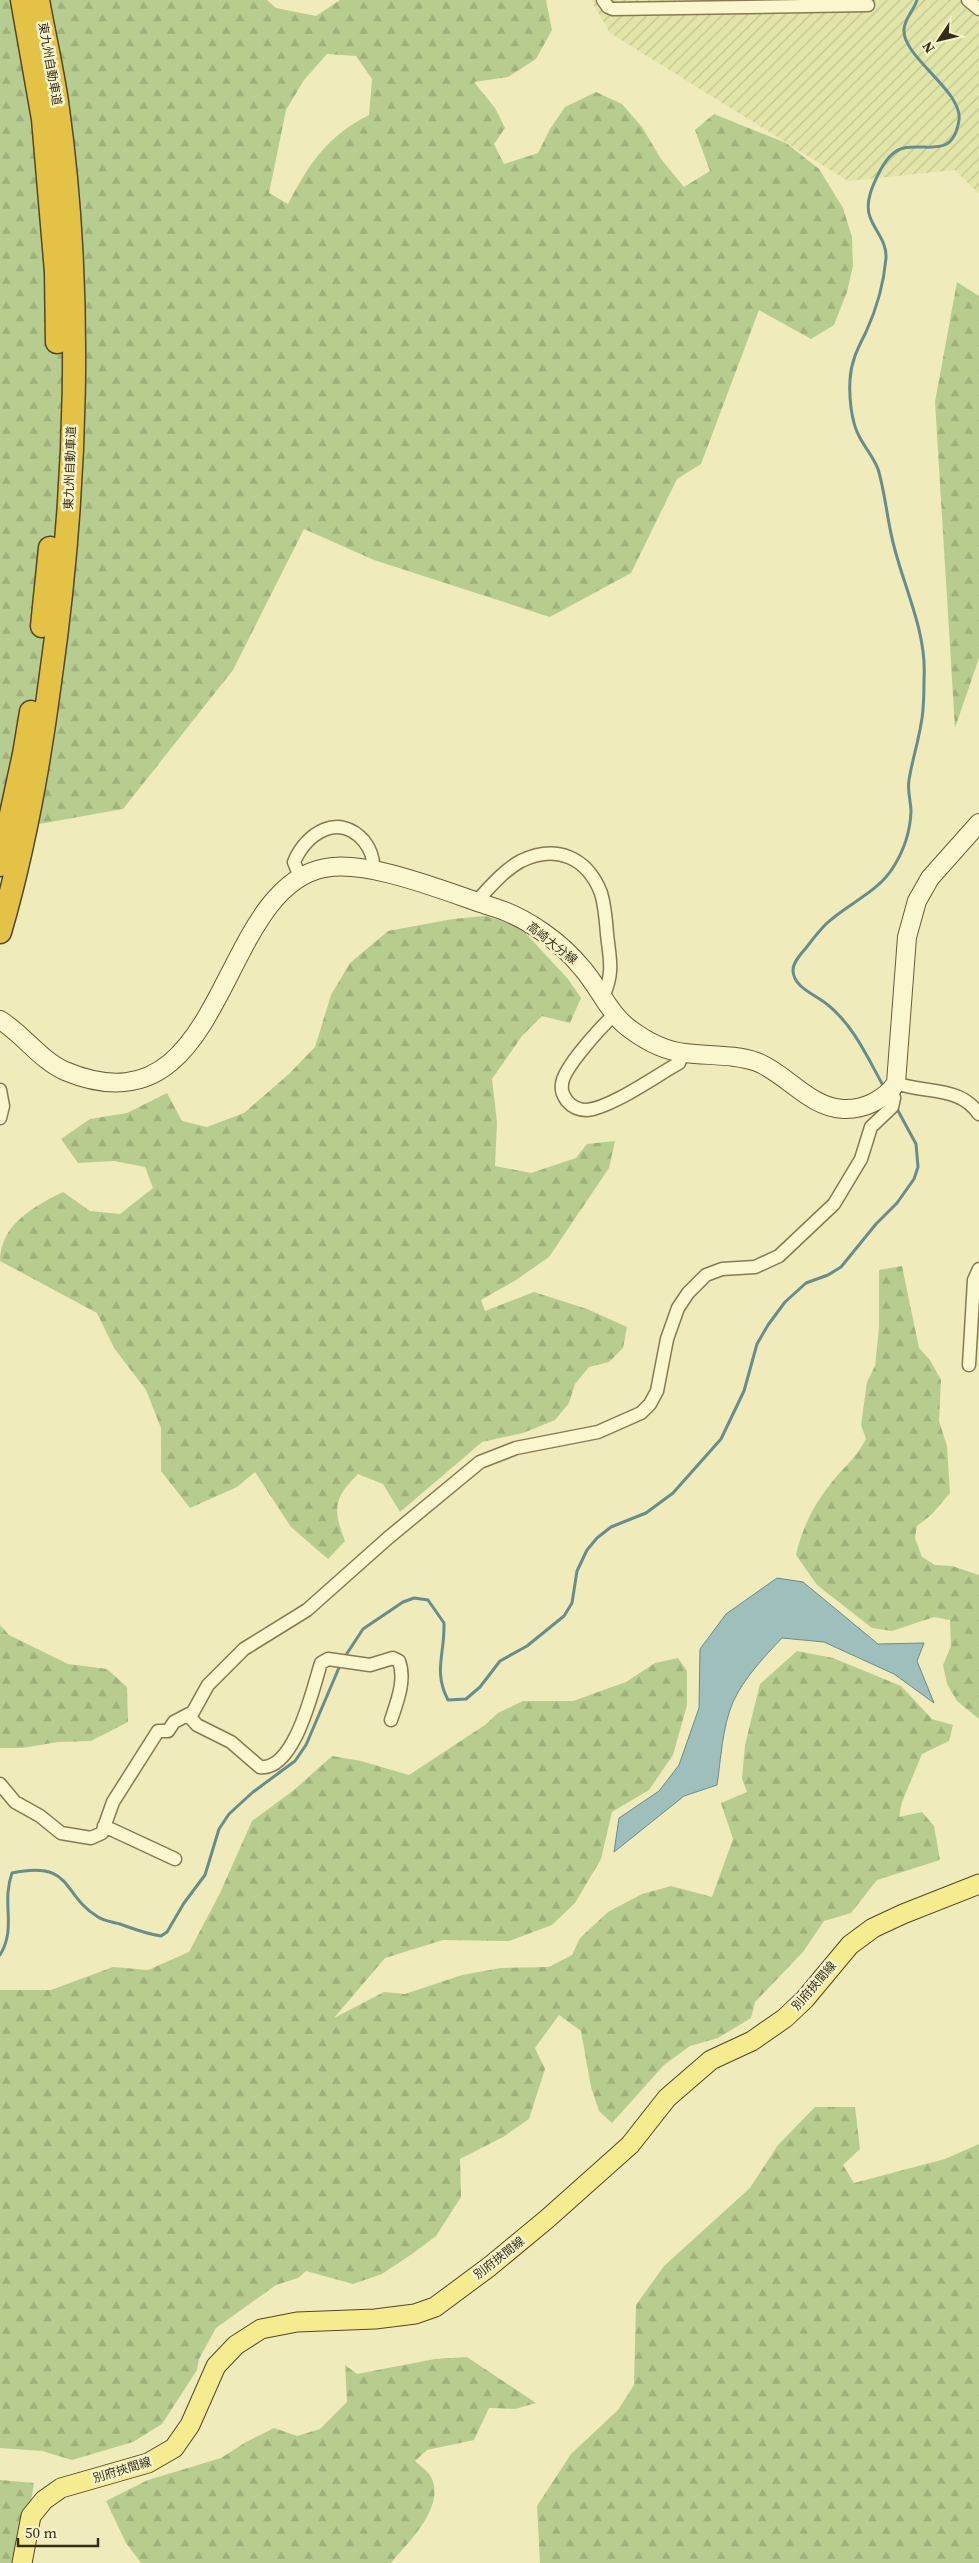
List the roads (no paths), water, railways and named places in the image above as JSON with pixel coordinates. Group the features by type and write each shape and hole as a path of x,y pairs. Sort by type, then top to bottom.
{"highway":[{"name":"東九州自動車道","path":"0,932 40,756 55,589 54,501 58,409 56,272 43,119 22,0"},
{"name":"東九州自動車道","path":"0,865 24,754 55,589 69,500 72,414 71,275 57,103 38,0"}],"main road":[{"path":"894,1086 907,937 917,901 930,878 979,823"},
{"name":"高崎大分線","path":"0,1020 61,1070 82,1078 122,1084 145,1077 168,1064 182,1053 200,1028 269,907 282,891 311,871 334,866 372,870 510,913 556,943 582,967 614,1014 628,1028 657,1046 683,1053 736,1057 757,1062 783,1076 819,1103 843,1109 865,1106 894,1086"},
{"name":"別府挾間線","path":"22,2563 31,2516 44,2500 61,2488 148,2463 174,2448 190,2425 216,2366 236,2345 261,2329 297,2322 375,2319 415,2314 435,2307 490,2267 630,2145 667,2098 711,2060 752,2041 785,2018 805,1999 850,1945 873,1928 902,1914 979,1884"}],"street":[{"path":"603,0 608,7 613,9 790,3 868,5"},
{"path":"968,0 979,9"},
{"path":"300,877 294,862 306,843 316,835 340,826 351,829 370,849 372,870"},
{"path":"476,902 496,881 522,861 554,852 574,858 591,874 601,893 605,910 611,978 603,997"},
{"path":"614,1014 602,1026 562,1082 562,1094 570,1104 578,1109 589,1110 611,1102 679,1063 683,1053"},
{"path":"0,1784 15,1802 40,1816 61,1833 91,1838 102,1833 113,1802 158,1731 168,1731 174,1722 193,1712 208,1685 244,1649 308,1610 388,1538 480,1462 516,1448 598,1432 641,1413 650,1404 657,1391 667,1339 678,1308 688,1292 706,1275 722,1268 755,1267 779,1256 834,1204 860,1160 871,1127 892,1107 894,1086 956,1095 979,1114"},
{"path":"0,1090 3,1106 0,1118"},
{"path":"969,1365 974,1280 979,1269"},
{"path":"188,1714 198,1725 231,1742 260,1767 271,1766 291,1747 321,1663 328,1660 354,1665 370,1665 393,1658 399,1661 401,1674 400,1690 391,1720"},
{"path":"104,1826 175,1860"}],"water":[{"path":"777,1578 803,1582 878,1644 924,1643 917,1661 934,1703 894,1674 824,1642 782,1638 761,1660 733,1702 724,1733 717,1785 684,1796 614,1852 619,1818 659,1791 679,1765 699,1708 700,1649 726,1614"}],"waterway":[{"path":"885,1089 846,1023 828,1005 801,986 797,982 793,970 798,958 826,924 880,884 887,875 898,860 904,847 910,819 909,784 923,708 924,663 922,646 915,614 892,540 878,469 859,436 854,423 850,386 853,361 873,315 885,267 885,247 868,211 873,186 883,166 894,153 904,148 945,145 956,132 959,120 958,109 952,97 912,51 906,39 905,25 917,0"},
{"path":"344,1658 363,1629 403,1602 414,1598 428,1600 444,1623 440,1671 444,1690 448,1700 466,1699 480,1687 500,1661 527,1646 564,1616 572,1603 577,1571 587,1550 597,1538 611,1527 646,1513 673,1493 721,1439 744,1391 757,1344 785,1302 806,1283 828,1275 841,1267 876,1224 897,1203 914,1179 918,1167 916,1144 896,1107"},
{"path":"0,1955 8,1935 8,1895 12,1873 32,1870 46,1871 57,1875 86,1908 100,1918 156,1935 161,1936 167,1932 184,1903 205,1875 219,1829 229,1814 253,1792 295,1761 306,1745 341,1663"}]}
